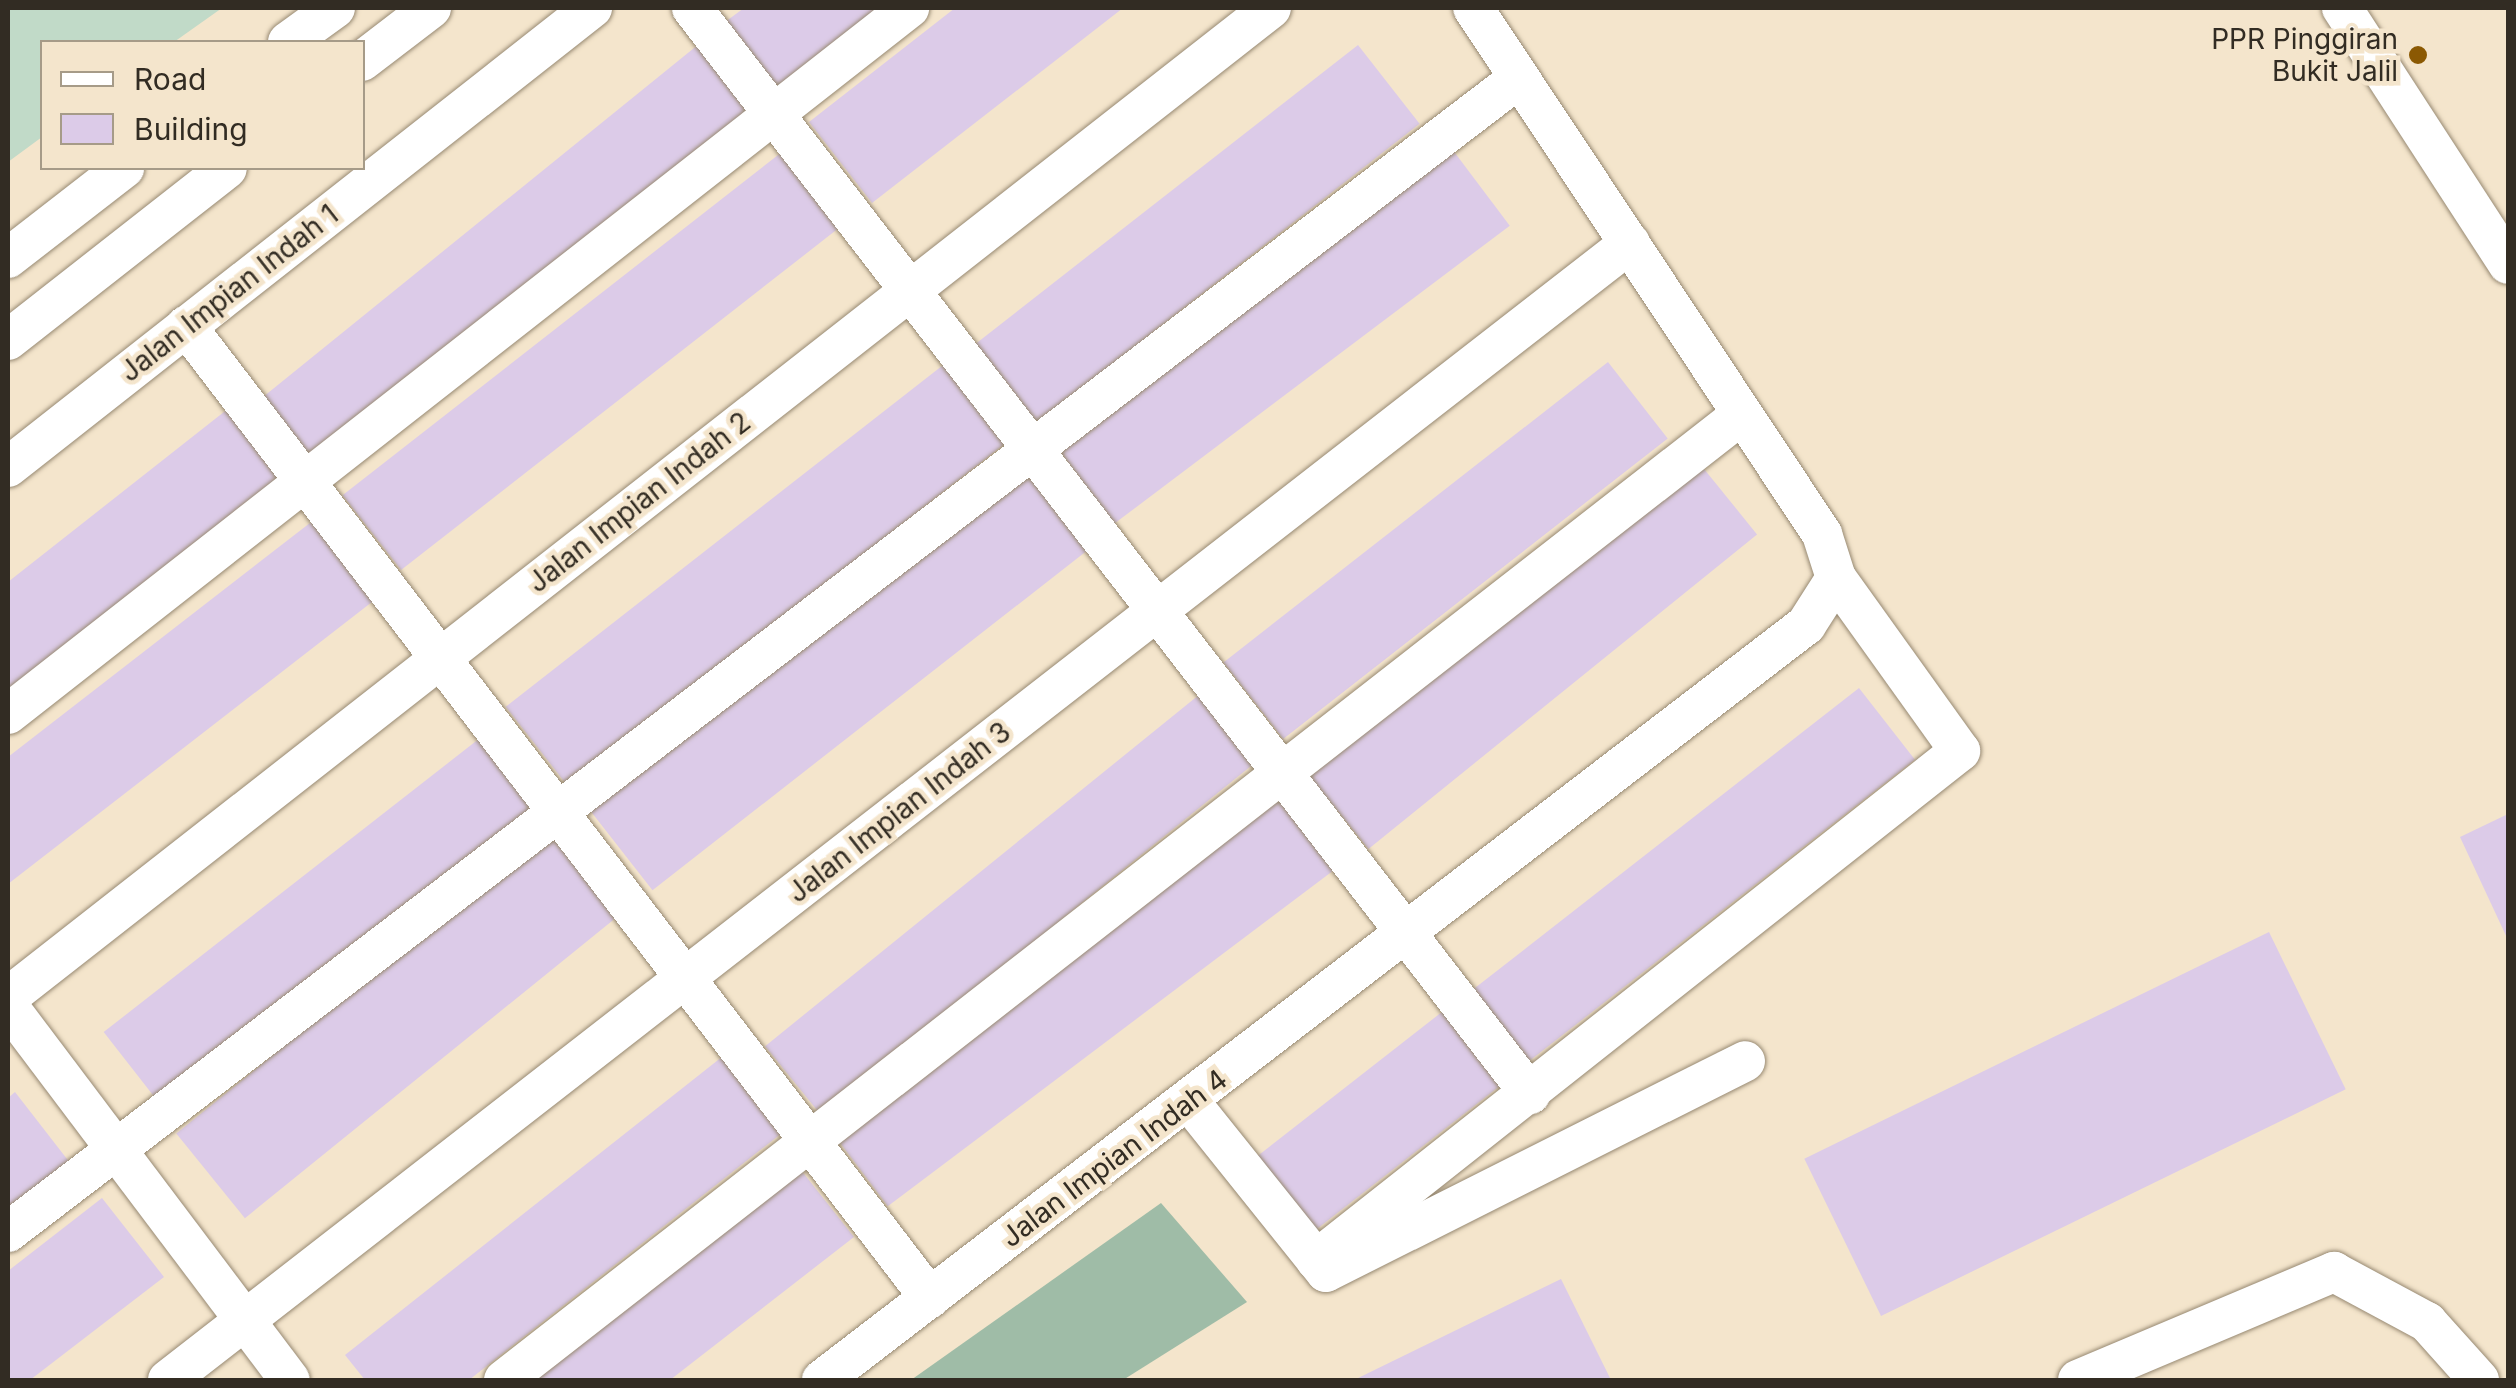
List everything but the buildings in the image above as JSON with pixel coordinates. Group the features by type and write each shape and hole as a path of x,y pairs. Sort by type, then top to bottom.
{"street":[{"path":"291,40 334,8"},
{"path":"365,59 431,8"},
{"name":"Jalan Impian Indah 1","path":"8,467 592,8"},
{"path":"692,8 1530,1094"},
{"path":"8,714 306,482 770,108 909,8"},
{"name":"Jalan Impian Indah 2","path":"8,997 1271,8"},
{"path":"1316,1260 1960,751 1836,578 1822,534 1474,8"},
{"path":"2342,8 2508,264"},
{"path":"8,1232 115,1147 561,815 1519,78"},
{"path":"8,258 121,170"},
{"path":"8,340 224,170"},
{"name":"Jalan Impian Indah 3","path":"168,1380 1630,243"},
{"path":"186,326 930,1298"},
{"path":"504,1380 1742,414"},
{"name":"Jalan Impian Indah 4","path":"822,1380 1406,936 1806,625 1836,578"},
{"path":"8,1006 290,1380"},
{"path":"1188,1101 1326,1272 1745,1061"},
{"path":"2078,1380 2334,1272 2427,1322 2479,1380"}],"green space":[{"path":"8,8 222,8 177,40 40,40 40,138 8,162"},
{"path":"1161,1203 1247,1302 1123,1380 911,1380"}],"place":[{"name":"PPR Pinggiran Bukit Jalil","path":"2418,55"}]}
